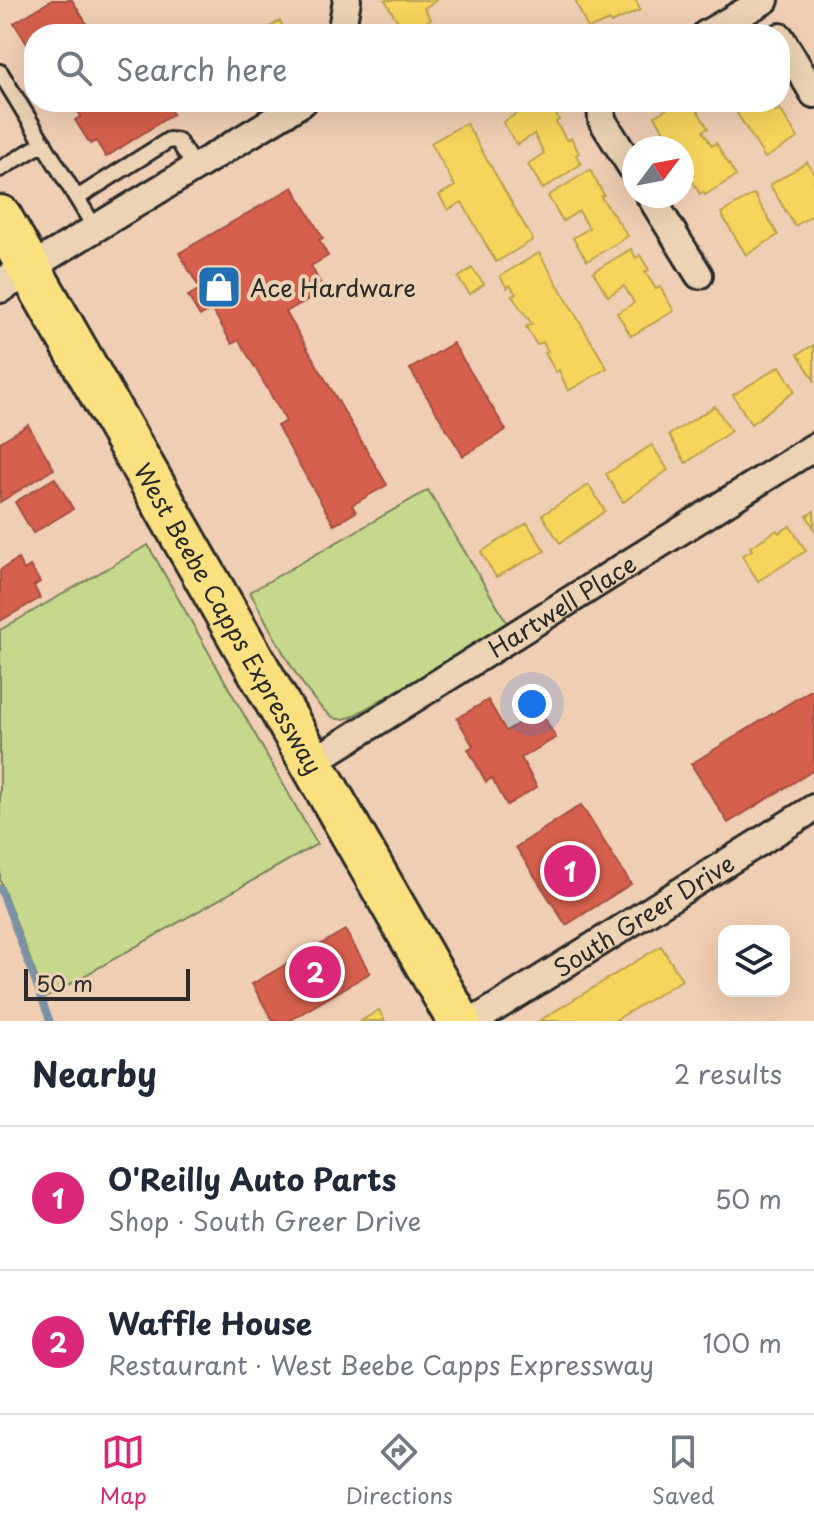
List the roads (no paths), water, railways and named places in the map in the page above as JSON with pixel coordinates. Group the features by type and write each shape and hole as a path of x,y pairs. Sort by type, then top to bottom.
{"main road":[{"name":"West Beebe Capps Expressway","path":"0,217 15,277 311,763 459,1021"}],"street":[{"path":"343,24 347,0"},
{"path":"723,24 762,1 774,24"},
{"path":"790,54 814,94"},
{"path":"15,277 287,112"},
{"path":"602,112 602,120 622,152"},
{"path":"657,208 699,275"},
{"name":"Hartwell Place","path":"311,763 814,447"},
{"name":"South Greer Drive","path":"474,1021 814,808"}],"lane":[{"path":"0,72 24,111"},
{"path":"25,112 95,228"},
{"path":"77,198 169,140 178,141 195,168"},
{"path":"0,169 44,143"}],"waterway":[{"path":"0,888 50,1021"}],"place":[{"name":"Ace Hardware","path":"219,287"},
{"name":"O'Reilly Auto Parts","path":"570,871"},
{"name":"Waffle House","path":"315,972"}]}
